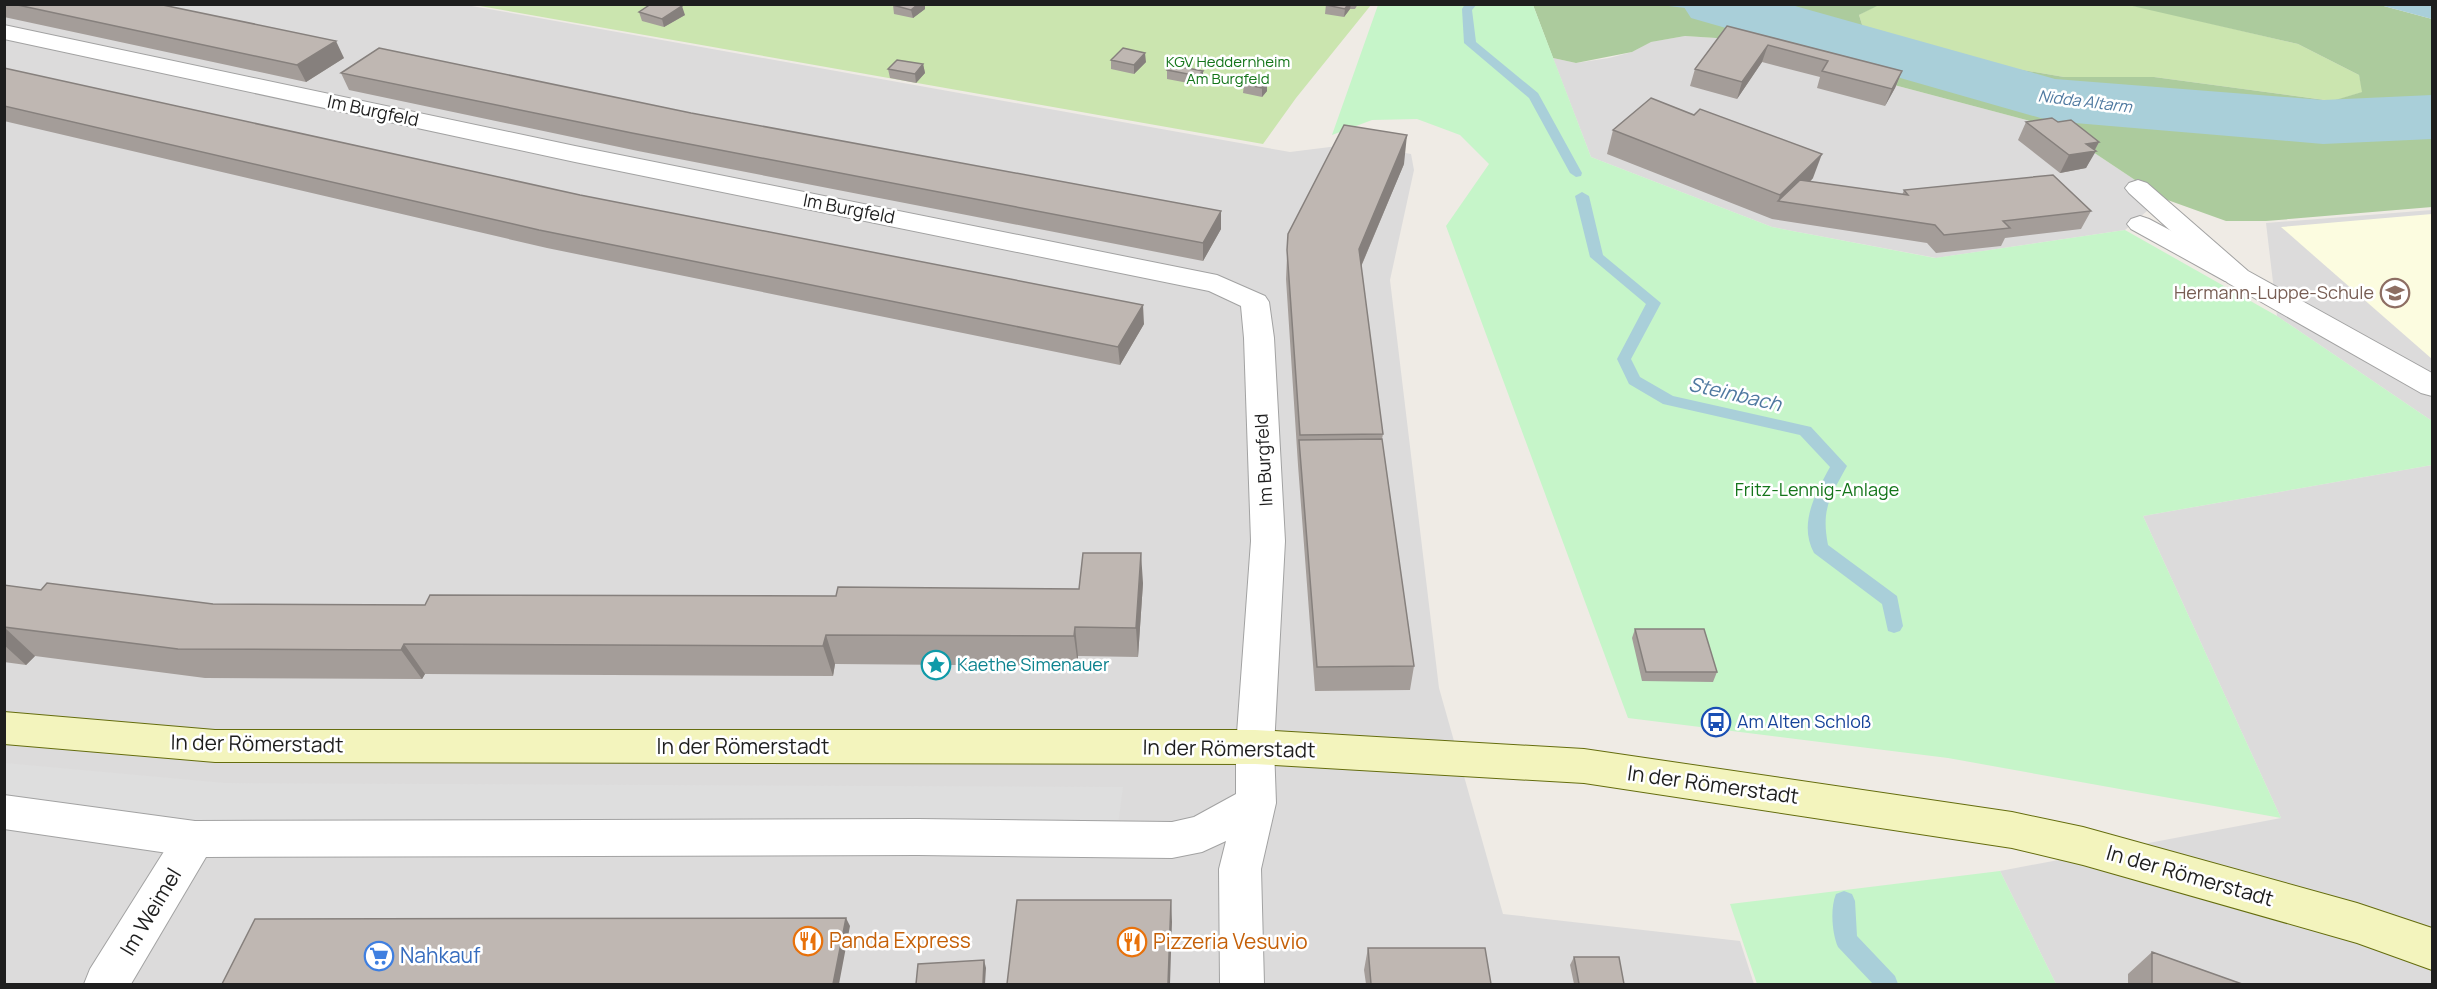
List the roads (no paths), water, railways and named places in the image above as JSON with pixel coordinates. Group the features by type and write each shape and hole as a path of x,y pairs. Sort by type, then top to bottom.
{"street":[{"name":"Im Burgfeld","path":"4,32 575,154 1217,284 1255,302 1259,338 1268,541 1255,747"},
{"path":"2138,188 2238,277 2433,386"},
{"name":"In der Römerstadt","path":"4,728 215,746 1255,747 1584,766 2012,830 2083,846 2357,923 2433,949"},
{"path":"1242,984 1240,869 1256,803 1255,747"},
{"path":"195,839 918,837 1172,840 1202,834 1256,803"},
{"name":"Im Weimel","path":"106,984 195,839"}],"lane":[{"path":"2140,224 2238,277"},
{"path":"4,812 195,839"}],"water":[{"path":"1660,5 1732,5 1762,17"},
{"path":"2380,5 2432,5 2432,19"}],"waterway":[{"name":"Steinbach","path":"1472,4 1467,9 1470,43 1534,96 1576,173"},
{"name":"Nidda Altarm","path":"1714,4 2051,100 2323,122 2432,117"},
{"name":"Steinbach","path":"1582,196 1597,257 1654,303 1624,359 1634,380 1668,400 1805,431 1839,466 1823,495 1815,522 1820,548 1891,601 1894,626"},
{"name":"Steinbach","path":"1844,901 1846,940 1887,984"}],"place":[{"name":"Hermann-Luppe-Schule","path":"2395,293"},
{"name":"Kaethe Simenauer","path":"936,665"},
{"name":"Am Alten Schloß","path":"1716,722"},
{"name":"Panda Express","path":"808,941"},
{"name":"Pizzeria Vesuvio","path":"1132,942"},
{"name":"Nahkauf","path":"379,956"}],"park label":[{"name":"KGV Heddernheim Am Burgfeld","path":"1228,70"},
{"name":"Fritz-Lennig-Anlage","path":"1817,490"}]}
